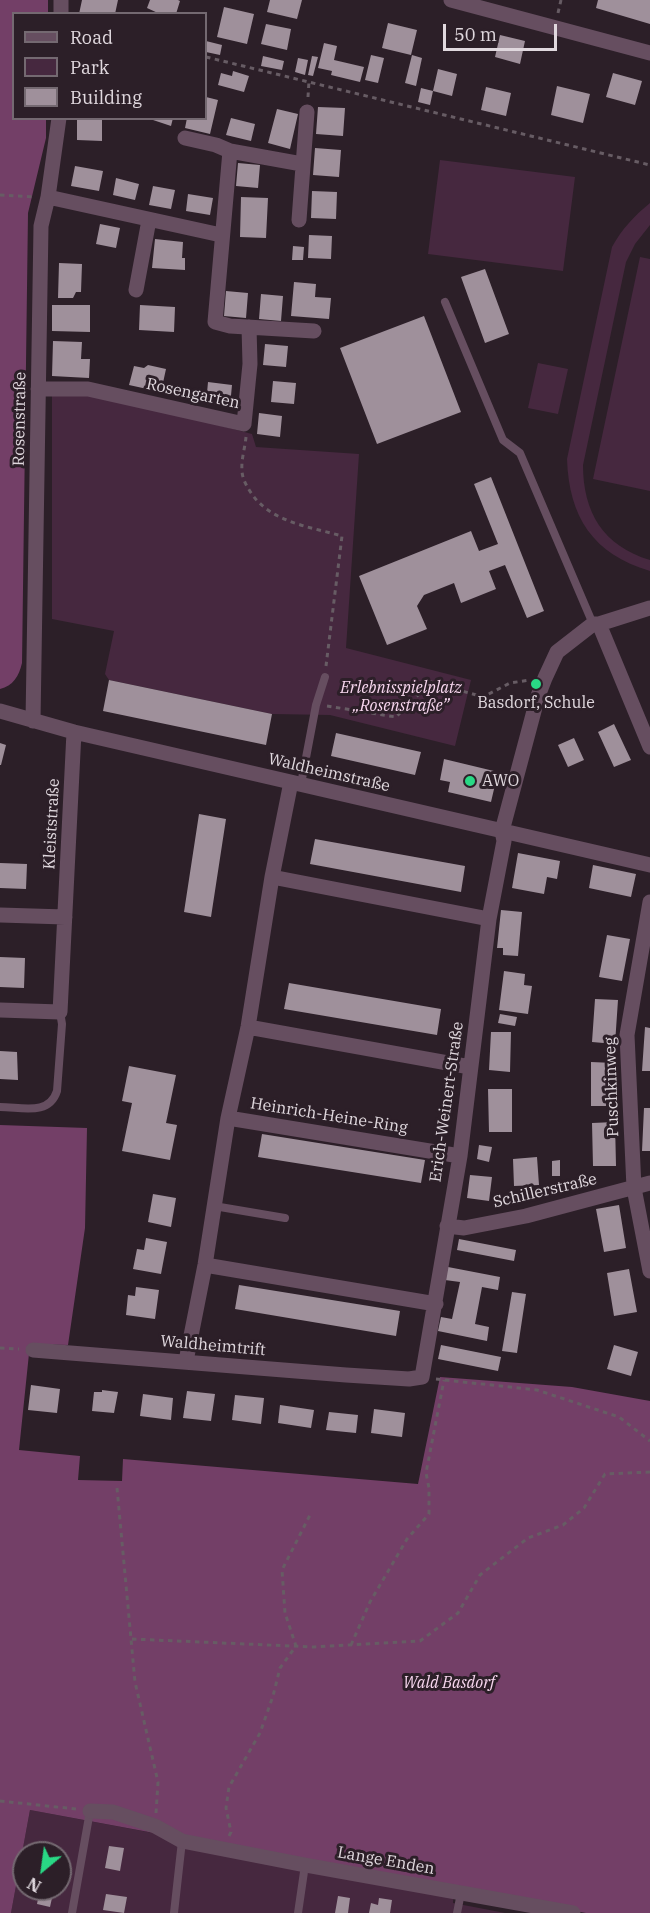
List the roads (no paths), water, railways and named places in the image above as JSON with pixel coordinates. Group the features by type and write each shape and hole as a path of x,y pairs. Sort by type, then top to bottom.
{"street":[{"path":"451,0 650,53"},
{"path":"299,220 307,112"},
{"name":"Rosenstraße","path":"33,721 41,226 48,197 59,120"},
{"path":"185,138 216,145 230,151 302,164"},
{"path":"230,151 215,322 230,326 314,331"},
{"path":"48,197 222,235"},
{"path":"136,290 149,220"},
{"name":"Rosengarten","path":"38,389 88,389 244,424 250,364 249,327"},
{"path":"650,608 596,624 650,747"},
{"name":"Erich-Weinert-Straße","path":"422,1377 460,1156 489,919 504,842 502,831 537,696 545,678 557,652 596,624"},
{"name":"Waldheimstraße","path":"0,711 74,732 650,865"},
{"name":"Kleiststraße","path":"60,1012 74,732"},
{"name":"Heinrich-Heine-Ring","path":"186,1361 205,1265 228,1118 248,1027 272,877 296,783"},
{"path":"272,877 489,919"},
{"name":"Puschkinweg","path":"650,902 627,1035 634,1188 650,1271"},
{"path":"0,915 65,917"},
{"path":"0,1010 60,1012"},
{"path":"248,1027 470,1067"},
{"name":"Heinrich-Heine-Ring","path":"228,1118 460,1156"},
{"name":"Schillerstraße","path":"447,1226 464,1228 526,1216 650,1183"},
{"path":"205,1265 436,1304"},
{"name":"Waldheimtrift","path":"33,1350 357,1376 409,1379 422,1377"},
{"name":"Lange Enden","path":"90,1811 112,1812 155,1826 182,1841 573,1913"}],"lane":[{"path":"445,302 502,440 520,453 596,624"},
{"path":"296,783 325,677"},
{"path":"0,1107 42,1108 55,1098 62,1024 60,1012"},
{"path":"214,1206 285,1218"},
{"path":"72,1913 90,1811"},
{"path":"174,1913 182,1841"},
{"path":"298,1913 305,1865"},
{"path":"457,1913 461,1893"}],"place":[{"name":"Basdorf, Schule","path":"536,684"},
{"name":"AWO","path":"470,781"}],"park label":[{"name":"Erlebnisspielplatz „Rosenstraße”","path":"401,697"},
{"name":"Wald Basdorf","path":"449,1683"}]}
